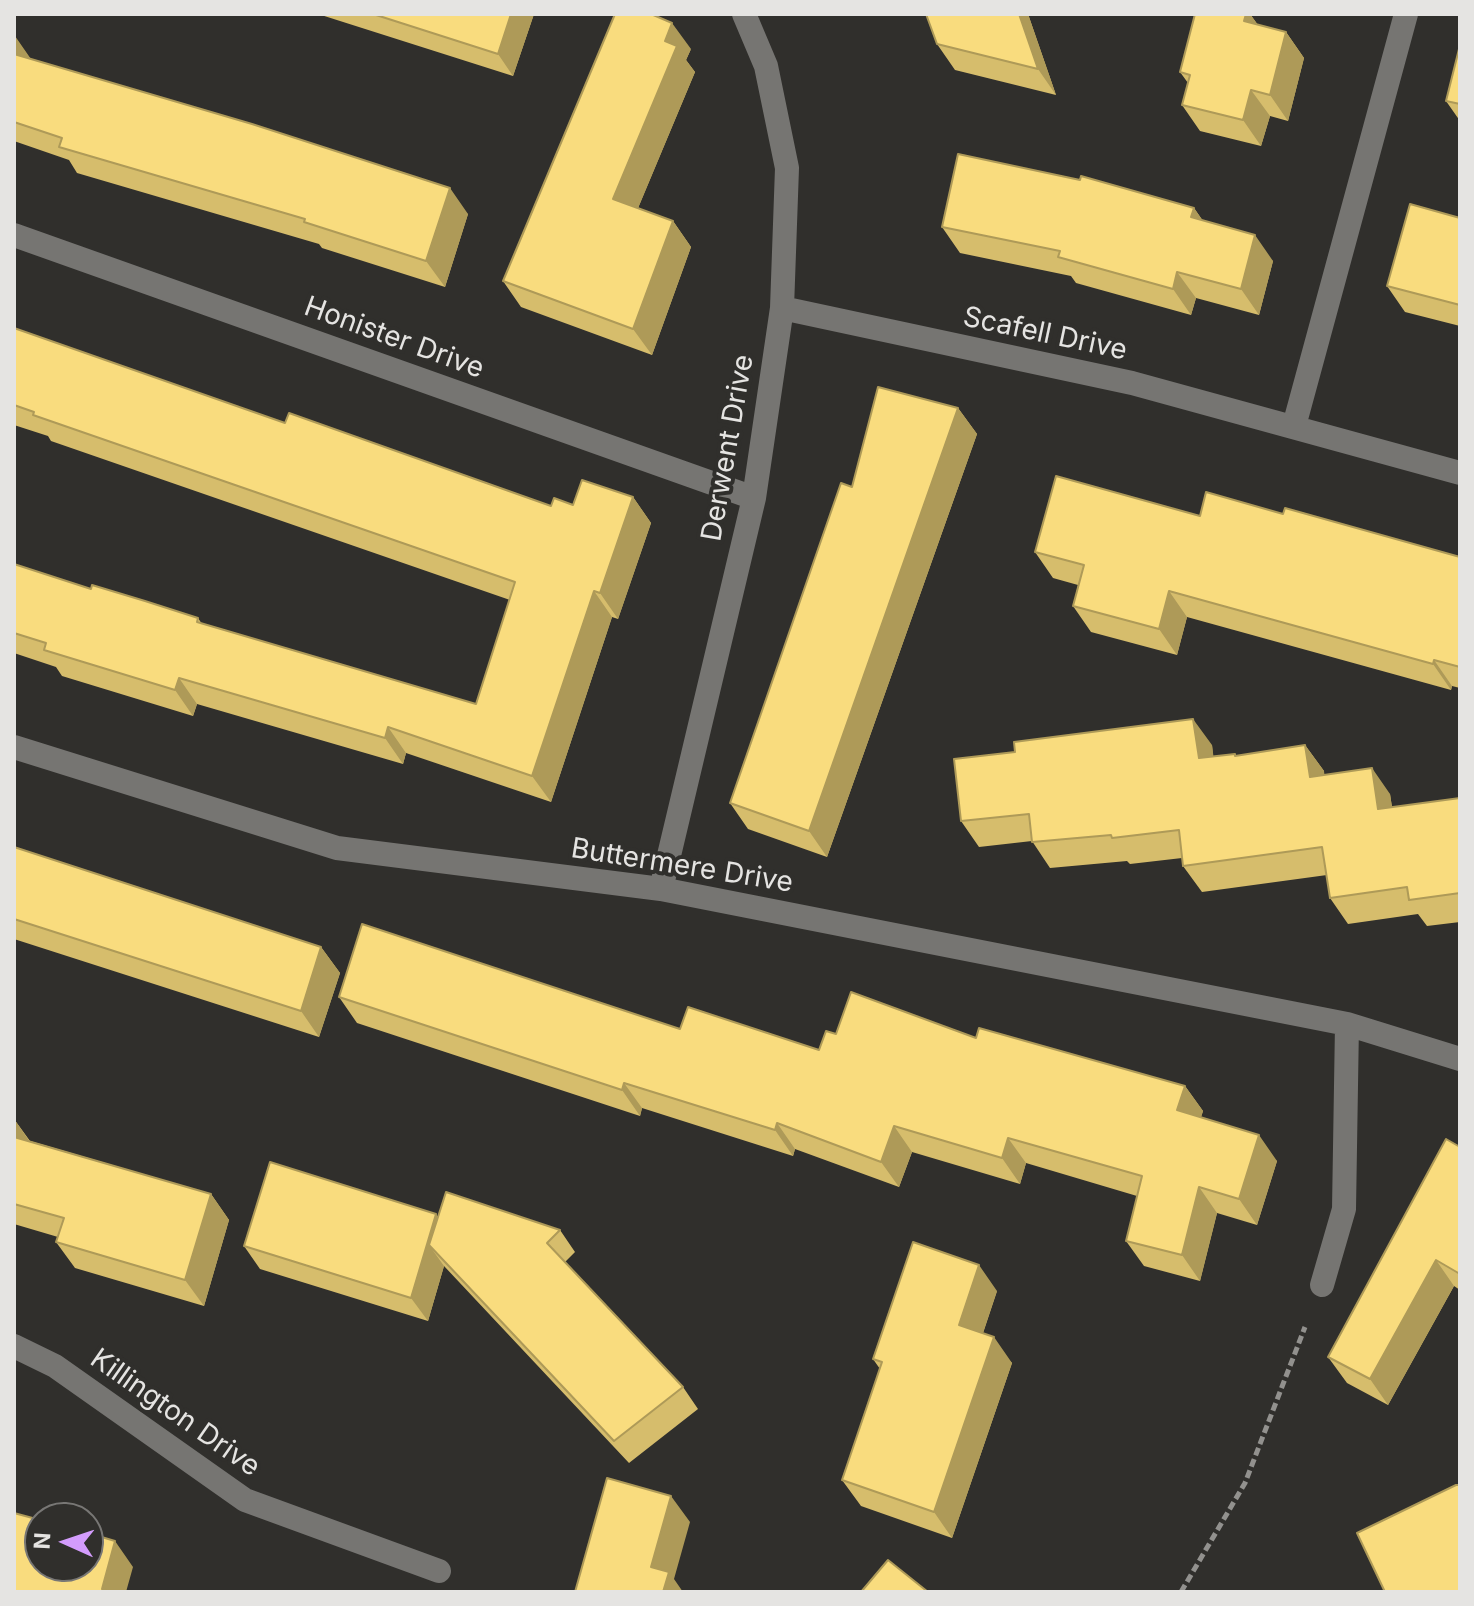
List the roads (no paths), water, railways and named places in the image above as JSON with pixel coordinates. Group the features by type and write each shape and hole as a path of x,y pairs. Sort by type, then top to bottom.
{"street":[{"name":"Derwent Drive","path":"661,889 754,498 782,308 787,168 766,66 744,14"},
{"path":"1294,426 1406,14"},
{"name":"Honister Drive","path":"14,235 754,498"},
{"name":"Scafell Drive","path":"782,308 1132,383 1460,473"},
{"name":"Buttermere Drive","path":"14,747 337,848 661,889 1347,1024 1460,1059"},
{"path":"1322,1285 1344,1209 1347,1024"},
{"name":"Killington Drive","path":"14,1346 55,1366 245,1500 439,1571"}]}
